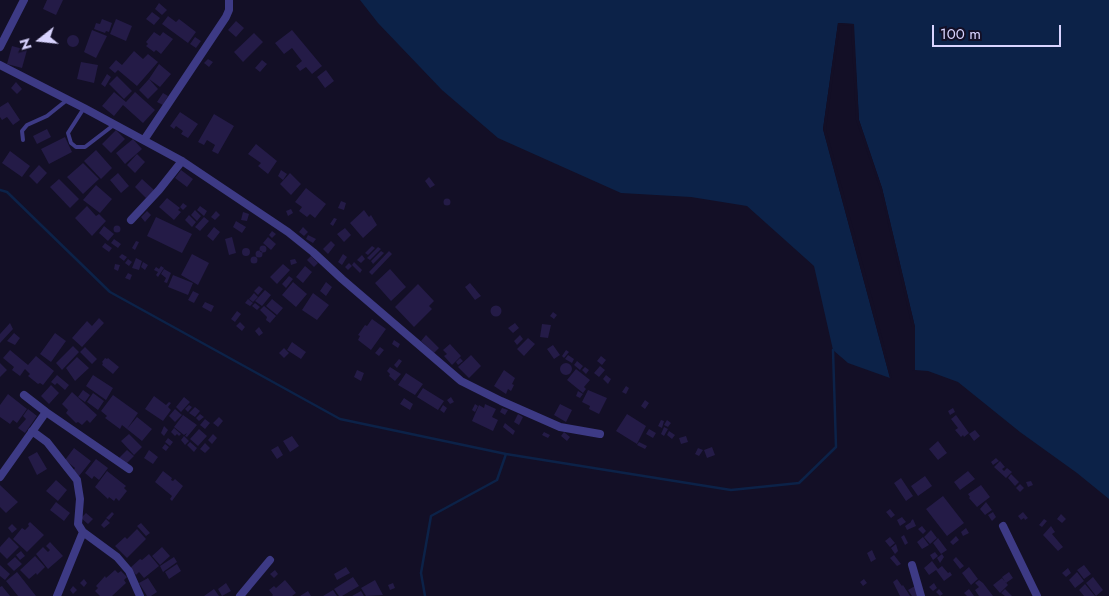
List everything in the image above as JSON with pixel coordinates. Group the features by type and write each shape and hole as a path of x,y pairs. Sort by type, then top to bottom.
{"street":[{"path":"0,47 24,0"},
{"path":"144,140 226,17 229,10 229,0"},
{"path":"0,65 182,161 288,232 461,381 560,427 600,434"},
{"path":"131,220 159,190 182,161"},
{"path":"24,395 129,469"},
{"path":"0,477 46,412"},
{"path":"32,431 47,442 77,480 80,498 78,524 83,532 117,557 129,571 140,596"},
{"path":"1003,526 1037,596"},
{"path":"57,596 83,532"},
{"path":"240,596 270,560"},
{"path":"912,565 921,596"}],"lane":[{"path":"23,140 22,132 27,125 47,116 68,100"},
{"path":"84,108 68,133 71,143 76,147 84,147 115,124"}],"water":[{"path":"360,0 1109,0 1109,499 1077,473 1020,432 958,382 928,371 915,370 915,327 882,188 859,120 853,24 838,23 823,129 890,378 848,363 833,350 814,266 747,206 691,197 621,193 498,138 442,90 378,23"}],"pier":[{"path":"838,23 854,24 859,120 882,188 915,327 915,370 912,371 912,327 880,189 856,120 851,26 840,25 826,129 892,378 890,378 823,129"}],"building":[{"path":"47,0 63,0 56,15 43,9"},
{"path":"159,3 167,10 162,15 155,9"},
{"path":"152,12 160,18 154,25 146,19"},
{"path":"168,16 176,22 179,19 196,32 188,43 162,24"},
{"path":"102,19 112,23 109,32 106,31 105,33 94,29 96,23 100,24"},
{"path":"116,19 132,26 126,41 110,34"},
{"path":"236,21 244,28 236,37 228,30"},
{"path":"92,30 107,36 96,58 84,52"},
{"path":"292,30 322,66 312,74 306,67 300,71 296,66 302,61 292,48 284,54 275,43"},
{"path":"154,32 160,36 163,32 173,39 161,54 156,50 154,52 146,46 148,44 146,42"},
{"path":"254,33 263,42 243,62 234,52"},
{"path":"71,35 75,35 79,41 75,47 71,47 67,43 67,39"},
{"path":"195,37 201,41 196,48 190,44"},
{"path":"12,46 27,50 22,68 7,64"},
{"path":"134,51 143,59 148,54 158,62 137,86 118,70 115,73 109,68 116,60 122,65"},
{"path":"208,59 213,62 209,67 204,63"},
{"path":"262,60 267,64 260,72 255,68"},
{"path":"81,62 98,65 94,83 77,79"},
{"path":"159,64 171,74 160,87 149,79"},
{"path":"326,70 334,81 325,88 317,77"},
{"path":"107,74 111,77 105,87 101,84"},
{"path":"117,76 132,91 124,99 109,84"},
{"path":"149,79 158,89 148,99 139,90"},
{"path":"16,82 22,89 17,94 11,88"},
{"path":"114,92 126,102 135,92 155,110 143,123 123,105 114,116 102,106"},
{"path":"163,93 168,96 163,105 157,102"},
{"path":"8,102 20,120 13,125 7,117 2,120 0,117 0,107"},
{"path":"180,112 198,124 188,138 181,134 183,131 176,126 174,129 170,126"},
{"path":"214,114 234,126 218,154 212,151 215,145 207,140 204,145 198,142"},
{"path":"47,129 51,137 37,144 33,136"},
{"path":"116,130 125,139 111,153 102,144"},
{"path":"65,137 72,152 49,164 41,149"},
{"path":"133,139 142,149 125,164 116,153"},
{"path":"256,144 277,161 268,174 258,166 261,163 248,154"},
{"path":"96,150 112,168 101,179 84,161"},
{"path":"10,151 30,166 22,177 2,163"},
{"path":"137,154 145,162 135,173 127,165"},
{"path":"83,163 99,179 83,194 67,177"},
{"path":"39,165 47,173 37,184 29,176"},
{"path":"181,170 193,179 187,187 175,178"},
{"path":"281,170 287,174 283,180 278,176"},
{"path":"118,173 129,186 121,193 110,180"},
{"path":"290,173 301,184 291,195 280,184"},
{"path":"429,177 435,185 430,188 425,181"},
{"path":"59,179 79,199 70,208 50,187"},
{"path":"142,179 154,190 146,198 135,187"},
{"path":"96,185 112,199 100,213 83,200"},
{"path":"306,188 326,204 315,218 310,214 307,217 299,211 302,207 295,202"},
{"path":"167,198 180,208 178,210 181,212 174,220 159,207"},
{"path":"447,198 451,202 447,206 443,202"},
{"path":"341,201 346,203 344,210 338,208"},
{"path":"183,203 187,206 183,210 180,207"},
{"path":"87,206 96,216 99,214 106,221 92,236 75,218"},
{"path":"200,206 207,211 204,216 197,210"},
{"path":"291,209 293,213 288,216 286,211"},
{"path":"195,210 201,216 197,221 191,215"},
{"path":"364,210 369,217 371,215 377,225 363,238 350,223"},
{"path":"147,211 151,215 145,222 141,217"},
{"path":"216,211 220,215 215,220 211,217"},
{"path":"243,212 249,214 247,221 241,220"},
{"path":"189,215 196,222 192,227 185,220"},
{"path":"156,217 192,234 182,253 147,236"},
{"path":"204,217 209,221 200,231 195,227"},
{"path":"334,218 337,219 333,226 330,224"},
{"path":"236,221 246,227 242,233 233,227"},
{"path":"117,225 121,229 117,233 113,229"},
{"path":"104,226 114,234 108,241 99,233"},
{"path":"214,227 220,232 213,241 207,236"},
{"path":"303,227 308,232 304,236 299,232"},
{"path":"345,228 351,235 344,242 337,234"},
{"path":"272,231 276,234 272,238 269,235"},
{"path":"308,235 316,239 313,243 306,239"},
{"path":"232,237 236,253 229,255 225,239"},
{"path":"268,237 276,244 271,250 263,243"},
{"path":"114,239 121,244 118,248 111,243"},
{"path":"136,241 139,242 135,250 132,248"},
{"path":"331,241 335,245 328,254 323,249"},
{"path":"105,243 112,248 109,252 102,247"},
{"path":"263,246 266,249 263,252 260,249"},
{"path":"372,246 375,248 368,255 365,253"},
{"path":"378,247 381,249 370,260 367,258"},
{"path":"246,248 250,252 246,256 242,252"},
{"path":"259,251 262,254 259,257 256,254"},
{"path":"381,251 384,253 373,264 371,261"},
{"path":"389,251 392,254 372,275 369,272"},
{"path":"122,254 127,257 124,261 119,257"},
{"path":"192,254 209,263 198,285 181,275"},
{"path":"343,254 347,257 342,265 338,262"},
{"path":"362,255 365,259 361,263 357,260"},
{"path":"254,256 258,260 254,264 250,260"},
{"path":"311,256 318,263 314,267 307,260"},
{"path":"136,258 142,261 139,270 132,268"},
{"path":"128,259 132,262 129,266 125,263"},
{"path":"295,259 297,263 291,265 290,260"},
{"path":"143,262 148,265 145,270 141,267"},
{"path":"354,262 362,270 360,273 352,265"},
{"path":"349,263 352,266 348,270 345,267"},
{"path":"115,264 120,265 118,271 114,269"},
{"path":"283,264 290,270 277,284 270,277"},
{"path":"161,266 164,268 158,277 156,275 158,272 154,270 156,267 159,269"},
{"path":"305,266 312,272 303,283 296,277"},
{"path":"164,269 171,273 167,283 164,282 166,278 161,274"},
{"path":"390,269 406,287 391,301 375,283"},
{"path":"128,273 132,275 130,280 125,278"},
{"path":"173,275 193,283 188,295 168,287"},
{"path":"289,276 293,279 286,288 282,284"},
{"path":"293,282 307,294 296,307 282,295"},
{"path":"326,282 332,287 326,296 320,291"},
{"path":"470,283 481,296 475,300 465,287"},
{"path":"418,284 434,301 429,306 432,309 414,327 395,307"},
{"path":"259,286 263,289 258,295 254,291"},
{"path":"265,290 271,295 262,306 255,301"},
{"path":"193,291 199,294 194,303 188,300"},
{"path":"254,293 258,297 253,302 249,299"},
{"path":"313,293 329,305 317,320 302,310"},
{"path":"248,299 253,303 250,306 245,303"},
{"path":"272,299 283,308 277,315 266,306"},
{"path":"205,302 214,306 211,312 202,307"},
{"path":"255,303 260,307 257,310 252,306"},
{"path":"496,305 502,311 496,317 490,311"},
{"path":"264,306 276,316 270,323 260,310"},
{"path":"237,311 241,314 235,322 231,319"},
{"path":"553,312 557,315 554,319 550,316"},
{"path":"99,318 104,323 82,347 72,338 87,321 92,326"},
{"path":"372,319 386,329 371,350 358,340 360,336 358,335"},
{"path":"240,322 245,327 242,331 236,326"},
{"path":"10,323 13,329 0,343 0,334"},
{"path":"515,323 519,328 513,333 508,328"},
{"path":"542,324 551,325 548,338 540,337"},
{"path":"259,327 263,333 259,336 255,331"},
{"path":"14,333 20,338 15,345 7,341"},
{"path":"55,333 66,341 51,362 40,354"},
{"path":"426,335 439,348 434,353 421,341"},
{"path":"520,335 523,339 517,345 514,341"},
{"path":"528,338 535,344 524,356 517,349"},
{"path":"394,340 400,344 398,348 392,344"},
{"path":"292,342 306,352 301,359 287,350"},
{"path":"450,344 461,356 452,365 444,356 447,354 443,350"},
{"path":"553,345 560,355 554,359 547,349"},
{"path":"73,346 79,352 62,370 56,363"},
{"path":"85,347 97,359 92,364 80,352"},
{"path":"380,347 384,350 379,356 375,353"},
{"path":"284,348 289,353 284,358 279,353"},
{"path":"10,350 28,365 36,356 54,371 43,385 38,384 28,376 30,374 25,369 20,376 12,370 14,367 3,358"},
{"path":"566,350 569,352 564,358 562,356"},
{"path":"471,355 481,366 469,378 458,367"},
{"path":"568,355 574,359 572,363 565,359"},
{"path":"601,356 606,360 602,365 597,361"},
{"path":"77,357 89,368 75,381 66,368"},
{"path":"105,358 108,358 119,367 113,374 102,365"},
{"path":"460,358 463,361 458,365 456,362"},
{"path":"399,359 402,361 397,368 394,365"},
{"path":"577,361 583,366 580,370 574,365"},
{"path":"0,363 7,370 0,377"},
{"path":"566,363 572,369 566,375 560,369"},
{"path":"600,366 605,370 599,377 594,373"},
{"path":"390,367 401,374 395,381 389,376 390,374 387,371"},
{"path":"585,367 589,370 586,374 582,370"},
{"path":"576,369 590,380 584,387 586,389 583,393 567,380"},
{"path":"357,370 364,373 361,381 354,377"},
{"path":"504,370 515,378 511,391 508,389 506,394 494,386"},
{"path":"406,373 423,384 415,395 398,385"},
{"path":"57,375 69,385 65,390 57,383 55,385 51,382"},
{"path":"93,375 113,388 106,400 86,386"},
{"path":"606,375 611,379 608,384 603,379"},
{"path":"51,385 59,393 49,404 41,396"},
{"path":"626,386 629,388 626,394 622,392"},
{"path":"423,388 444,401 438,410 417,397"},
{"path":"83,390 90,395 85,402 78,397"},
{"path":"588,390 607,398 599,414 589,409 590,406 582,402"},
{"path":"578,391 583,394 580,398 576,396"},
{"path":"72,392 97,415 90,423 87,420 82,425 78,422 76,423 66,413 68,410 62,404"},
{"path":"93,393 104,401 98,410 87,402"},
{"path":"8,394 27,409 17,423 13,420 10,424 0,417 0,405"},
{"path":"113,395 138,413 127,429 122,425 120,429 105,418 107,416 101,411"},
{"path":"154,396 166,405 169,402 171,403 168,407 171,410 163,421 145,409"},
{"path":"184,397 190,402 181,412 176,407"},
{"path":"451,397 454,402 450,404 447,400"},
{"path":"404,398 413,404 410,410 400,404"},
{"path":"645,400 649,403 645,409 641,406"},
{"path":"475,404 478,406 475,412 472,410"},
{"path":"485,404 496,409 492,417 498,420 493,431 472,421 479,405 484,408"},
{"path":"560,404 572,410 566,422 554,415"},
{"path":"189,405 192,407 188,412 185,409"},
{"path":"443,405 447,408 444,413 440,410"},
{"path":"195,407 200,411 195,417 189,413"},
{"path":"502,408 508,410 505,415 500,412"},
{"path":"953,408 955,412 950,415 948,411"},
{"path":"28,409 37,416 25,433 18,428 26,419 23,416"},
{"path":"175,409 182,415 175,422 169,416"},
{"path":"200,414 204,417 199,421 196,418"},
{"path":"518,414 523,417 519,425 514,422"},
{"path":"627,414 646,426 637,444 616,431"},
{"path":"183,415 197,425 187,437 185,436 187,433 184,435 174,427"},
{"path":"956,415 969,433 964,437 963,435 961,437 955,430 958,428 951,419"},
{"path":"137,417 152,429 142,441 127,429"},
{"path":"219,417 223,421 218,427 213,423"},
{"path":"205,419 210,423 205,429 200,425"},
{"path":"661,420 664,421 662,428 658,426"},
{"path":"667,420 671,423 668,427 664,425"},
{"path":"505,423 515,431 513,435 503,427"},
{"path":"164,426 168,430 164,436 161,433"},
{"path":"664,427 668,429 664,436 661,434"},
{"path":"174,428 181,434 179,436 177,434 175,436 171,432"},
{"path":"199,429 207,436 198,446 190,439"},
{"path":"649,429 656,433 653,438 646,434"},
{"path":"975,430 980,436 974,441 969,434"},
{"path":"669,431 675,435 672,439 667,435"},
{"path":"544,432 550,435 548,438 542,435"},
{"path":"564,432 570,437 567,441 561,436"},
{"path":"129,434 142,447 134,455 121,441"},
{"path":"213,434 217,438 212,444 208,440"},
{"path":"184,436 189,441 185,445 181,440"},
{"path":"292,436 299,446 290,452 283,441"},
{"path":"686,436 688,442 681,444 679,438"},
{"path":"168,438 173,442 170,446 165,442"},
{"path":"938,441 947,453 938,460 929,449"},
{"path":"190,442 197,448 194,452 187,445"},
{"path":"639,442 647,446 645,449 637,445"},
{"path":"205,443 210,448 205,453 200,449"},
{"path":"165,444 169,447 166,451 162,448"},
{"path":"278,446 283,455 277,459 271,450"},
{"path":"712,447 715,455 707,458 704,450"},
{"path":"74,448 91,461 79,476 73,471 75,468 65,460"},
{"path":"698,448 703,450 699,456 695,454"},
{"path":"127,450 134,456 126,464 119,458"},
{"path":"149,450 158,457 153,464 144,458"},
{"path":"37,452 47,469 37,475 28,457"},
{"path":"996,458 999,461 993,465 991,462"},
{"path":"96,459 108,468 99,480 94,476 92,479 85,473"},
{"path":"1000,461 1005,467 1002,469 1004,471 1007,468 1012,472 1006,478 994,467"},
{"path":"107,471 126,486 124,488 127,491 119,501 116,498 114,501 109,497 108,499 95,487"},
{"path":"163,471 172,478 171,480 175,479 183,486 172,501 170,499 172,496 155,482"},
{"path":"968,471 975,479 960,490 954,482"},
{"path":"1011,474 1019,482 1015,486 1008,478"},
{"path":"925,476 932,486 918,496 911,486"},
{"path":"901,478 913,496 906,501 894,483"},
{"path":"56,480 67,490 58,501 46,491"},
{"path":"1031,481 1033,485 1028,487 1026,482"},
{"path":"1020,484 1024,488 1020,492 1016,488"},
{"path":"0,485 18,502 6,513 0,507"},
{"path":"981,485 990,497 977,507 968,494"},
{"path":"943,496 964,523 947,536 926,509"},
{"path":"56,502 70,513 64,521 50,510"},
{"path":"986,502 992,510 985,515 980,509"},
{"path":"890,509 895,515 891,518 886,512"},
{"path":"112,512 114,514 109,520 106,518"},
{"path":"993,512 996,517 992,521 988,515"},
{"path":"1023,512 1028,518 1021,520 1018,516"},
{"path":"86,513 93,519 88,524 81,518"},
{"path":"1061,514 1066,519 1062,523 1057,519"},
{"path":"902,517 906,522 900,526 897,520"},
{"path":"106,519 110,523 104,528 101,525"},
{"path":"913,519 916,526 907,530 905,526"},
{"path":"1044,519 1047,521 1042,527 1039,525"},
{"path":"30,522 44,535 27,552 13,539 22,528 25,530 29,526"},
{"path":"141,523 150,533 146,536 137,526"},
{"path":"12,524 17,529 12,533 8,528"},
{"path":"922,526 926,531 923,534 918,529"},
{"path":"1051,526 1055,532 1052,534 1063,547 1058,551 1043,535"},
{"path":"966,528 969,533 963,536 961,532"},
{"path":"137,529 146,539 127,558 115,546 125,537 127,539"},
{"path":"931,530 937,538 930,544 924,537"},
{"path":"904,535 908,543 905,545 901,537"},
{"path":"956,536 959,540 953,545 950,542"},
{"path":"9,537 19,547 7,559 0,552 0,547"},
{"path":"890,537 895,543 890,547 885,541"},
{"path":"923,537 929,545 922,549 917,542"},
{"path":"938,538 947,550 941,554 933,543"},
{"path":"50,542 63,556 48,569 36,554 43,547 48,552 50,550 46,546"},
{"path":"896,544 898,551 895,554 891,548"},
{"path":"162,547 170,556 160,565 152,556"},
{"path":"872,550 876,559 871,562 867,553"},
{"path":"21,551 25,556 20,560 16,555"},
{"path":"935,552 938,556 933,560 930,555"},
{"path":"149,554 159,566 144,578 139,572 136,575 130,568"},
{"path":"942,554 944,557 940,563 937,558"},
{"path":"894,555 901,564 897,566 890,558"},
{"path":"35,556 45,567 37,575 36,573 29,579 20,570"},
{"path":"15,557 22,564 14,571 7,564"},
{"path":"174,557 177,562 163,572 160,566"},
{"path":"956,557 964,566 960,569 953,560"},
{"path":"932,561 938,569 942,566 952,575 944,581 936,570 929,575 924,568"},
{"path":"177,564 181,571 169,579 165,572"},
{"path":"0,565 10,574 5,580 0,576"},
{"path":"1084,565 1091,574 1084,579 1077,570"},
{"path":"346,567 350,573 337,580 334,574"},
{"path":"969,567 978,579 971,585 962,573"},
{"path":"1068,568 1071,573 1066,577 1062,573"},
{"path":"115,570 118,573 121,571 127,577 124,580 126,583 112,596 100,596 95,591 98,588 96,586 105,576 106,578"},
{"path":"275,570 278,574 274,578 270,574"},
{"path":"17,572 36,596 18,596 6,581"},
{"path":"1009,572 1013,578 1006,583 1002,577"},
{"path":"1077,572 1084,581 1075,588 1069,580"},
{"path":"353,577 359,586 339,596 334,589"},
{"path":"1093,577 1103,590 1096,596 1086,583"},
{"path":"148,578 157,592 151,596 147,596 139,583"},
{"path":"1002,578 1008,585 1000,593 993,585"},
{"path":"84,579 87,583 84,587 80,583"},
{"path":"864,579 867,583 863,586 860,582"},
{"path":"897,579 910,596 900,596 893,582"},
{"path":"285,580 296,593 292,596 272,596 269,590 274,586 276,588"},
{"path":"375,580 383,595 366,596 361,588"},
{"path":"979,580 993,596 979,596 975,590 979,587 975,583"},
{"path":"226,583 231,591 222,596 218,589"},
{"path":"393,583 395,588 390,590 388,585"},
{"path":"934,583 937,588 933,591 929,587"},
{"path":"1085,584 1095,596 1084,596 1079,590"},
{"path":"2,586 10,596 0,596 0,587"},
{"path":"73,586 77,590 73,594 70,590"},
{"path":"915,586 919,596 912,596 908,590"},
{"path":"214,589 219,596 204,596"},
{"path":"939,589 943,594 940,596 936,592"},
{"path":"969,589 974,596 967,596 964,593"},
{"path":"1005,589 1012,596 1005,596 1001,593"},
{"path":"333,590 337,596 323,596"},
{"path":"308,591 311,596 300,596"},
{"path":"361,591 364,596 352,596"}],"waterway":[{"path":"0,190 7,192 110,292 340,419 506,454 731,490 799,483 836,447 833,350"},
{"path":"425,596 421,573 431,516 497,480 506,454"}]}
